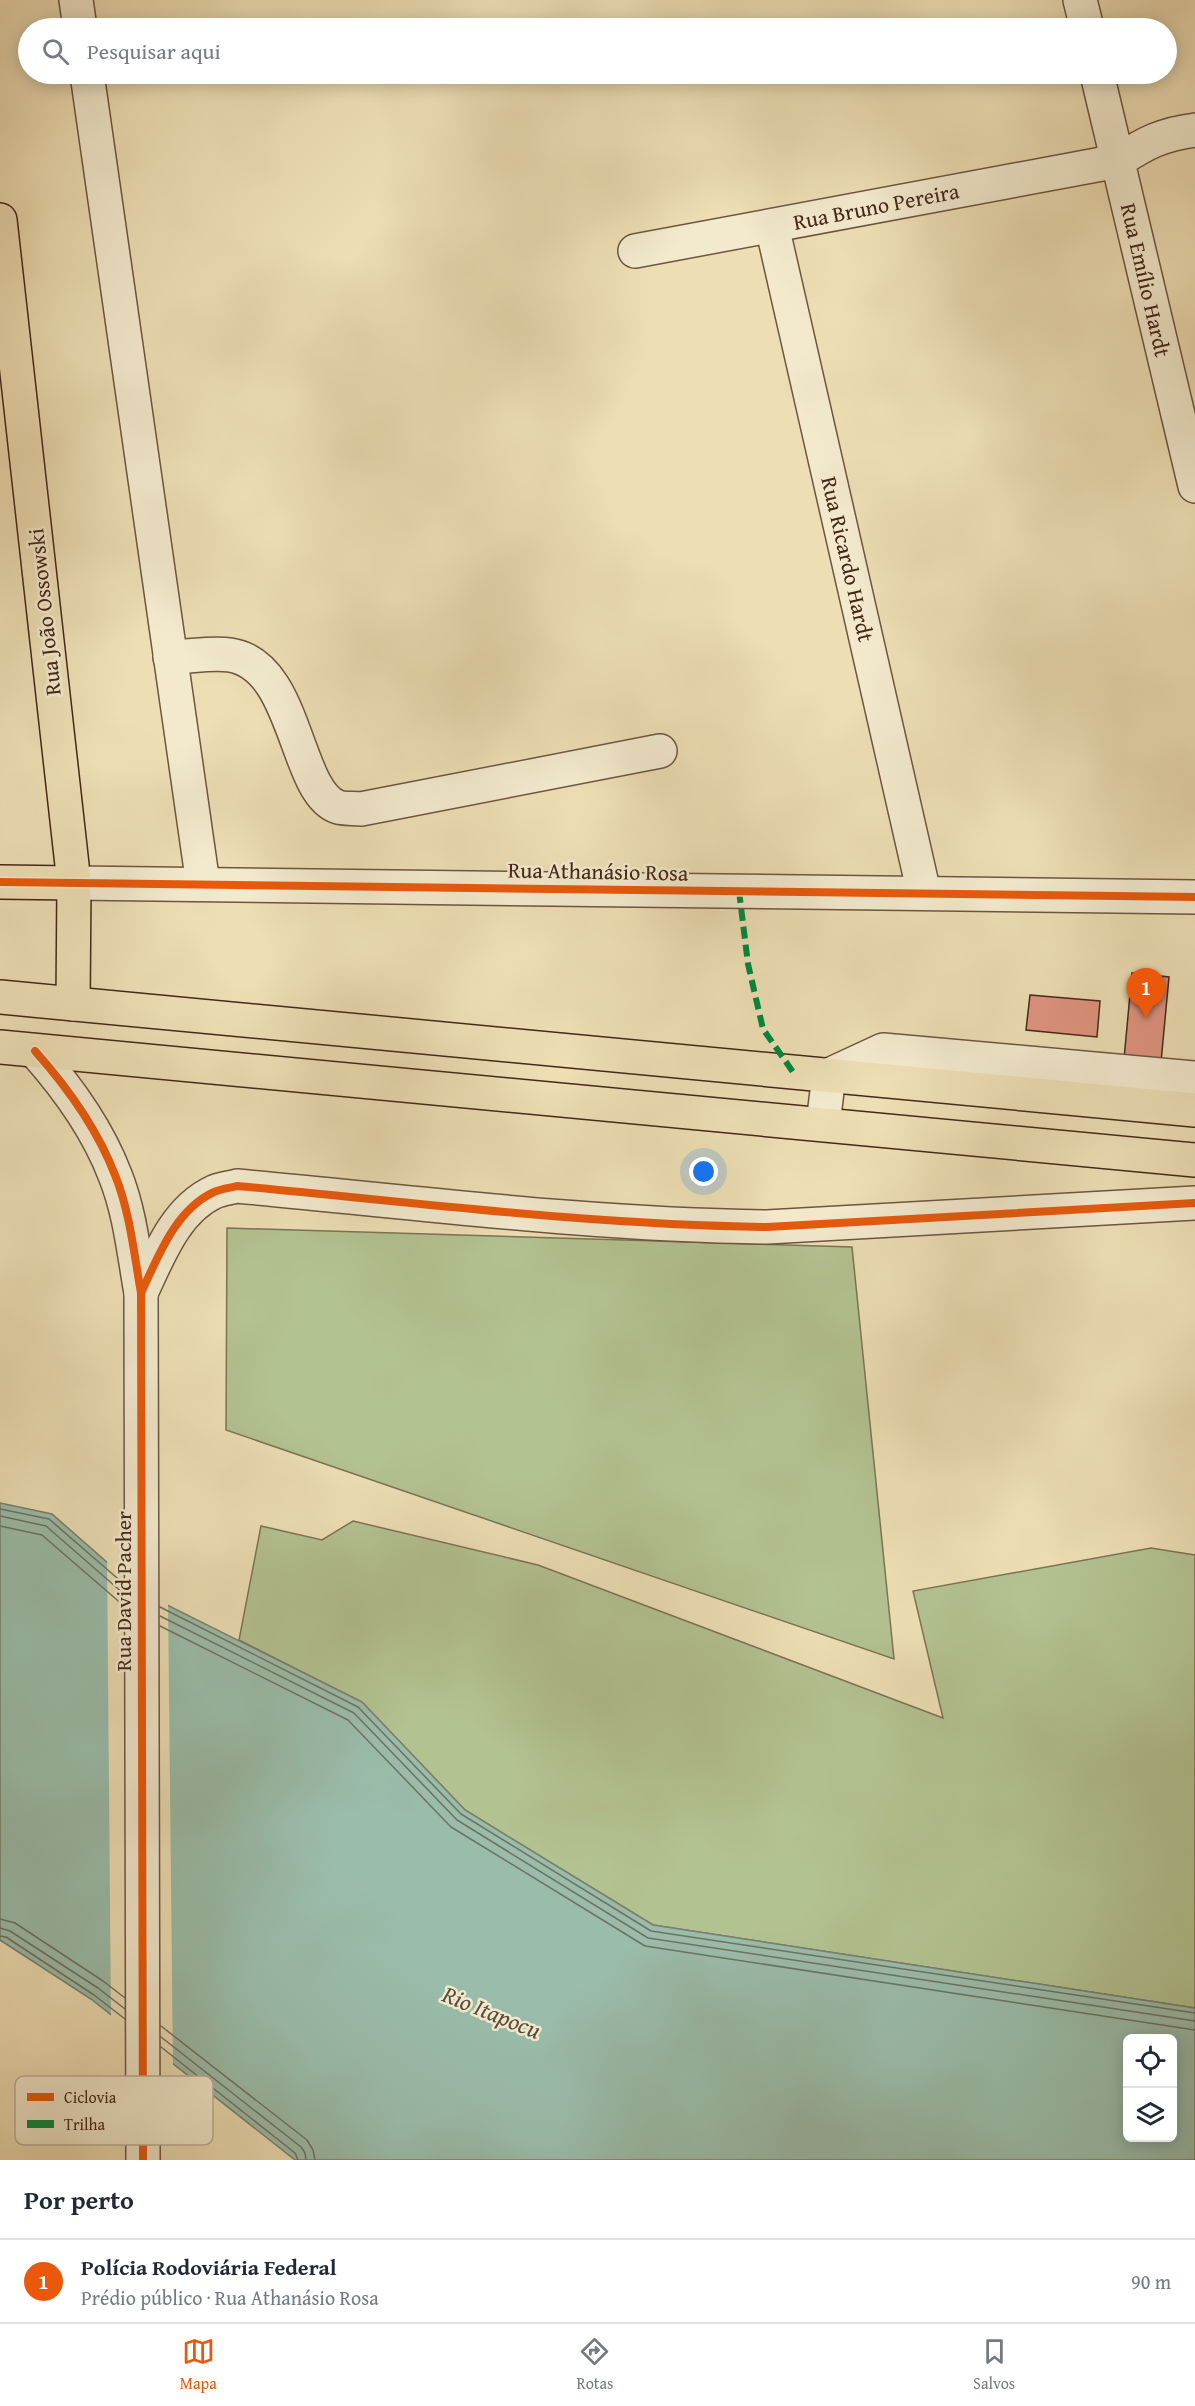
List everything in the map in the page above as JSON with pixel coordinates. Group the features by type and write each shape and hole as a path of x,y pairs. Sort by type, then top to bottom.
{"main road":[{"name":"Rua João Ossowski","path":"1,230 74,883 73,1004"},
{"name":"Rua Athanásio Rosa","path":"0,882 74,883"},
{"path":"0,997 1195,1110"},
{"path":"0,1047 1195,1160"}],"street":[{"path":"76,0 79,18"},
{"path":"1080,0 1084,18"},
{"path":"88,84 203,884"},
{"name":"Rua Emílio Hardt","path":"1099,84 1195,486"},
{"path":"1118,161 1146,142 1177,132 1195,130"},
{"name":"Rua Bruno Pereira","path":"635,251 1118,161"},
{"name":"Rua Ricardo Hardt","path":"772,226 924,893"},
{"path":"170,657 231,655 249,662 262,673 277,690 319,792 337,807 361,809 660,751"},
{"name":"Rua Athanásio Rosa","path":"74,883 1195,897"},
{"path":"823,1124 829,1075 884,1050 1195,1078"},
{"name":"Rua David Pacher","path":"35,1051 61,1080 95,1130 116,1176 127,1215 141,1293 143,2076"},
{"path":"141,1293 165,1243 194,1205 214,1192 237,1186 705,1227 767,1227 1195,1203"},
{"name":"Rua David Pacher","path":"143,2145 143,2160"}],"green space":[{"path":"227,1228 852,1247 894,1659 226,1430"},
{"path":"353,1521 538,1565 943,1718 913,1591 1151,1548 1195,1555 1195,2008 653,1925 465,1810 362,1702 239,1640 261,1526 322,1540"}],"water":[{"name":"Rio Itapocu","path":"0,1503 52,1514 141,1592 362,1702 465,1810 653,1925 1195,2008 1195,2160 295,2160 213,2095 213,2076 189,2076 91,1999 0,1940"}],"pier":[{"path":"107,1557 143,1589 168,1602 173,2068 111,2019"}],"building":[{"path":"1132,973 1169,977 1161,1062 1124,1059"},
{"path":"1030,995 1100,1001 1097,1037 1026,1030"}],"marked path":[{"path":"739,891 748,964 763,1029 793,1072"}],"cycle path":[{"path":"0,882 1195,897"},
{"path":"35,1051 81,1109 108,1158 124,1204 141,1293 143,2076"},
{"path":"141,1293 161,1250 178,1222 200,1200 214,1192 237,1186 568,1217 767,1227 1195,1203"},
{"path":"143,2145 143,2160"}],"place":[{"name":"Polícia Rodoviária Federal","path":"1146,1018"}]}
